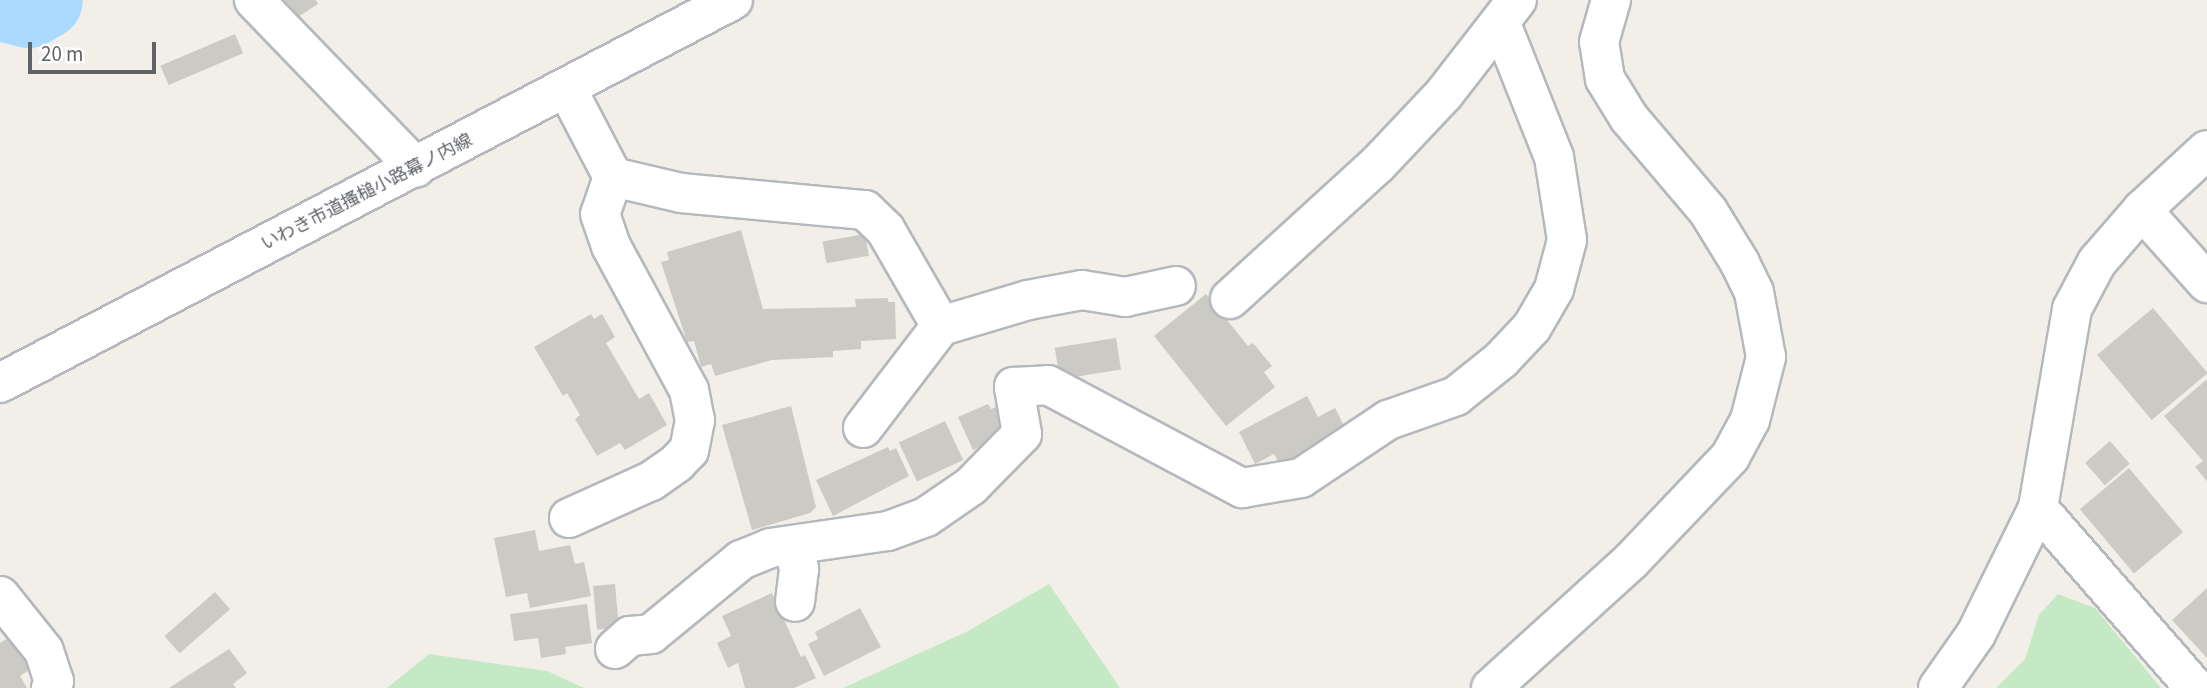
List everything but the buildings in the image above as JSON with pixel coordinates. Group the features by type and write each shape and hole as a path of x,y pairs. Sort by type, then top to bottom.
{"street":[{"name":"いわき市道搔槌小路幕ノ内線","path":"0,383 733,0"},
{"path":"1491,688 1631,561 1730,457 1749,420 1766,356 1754,292 1740,263 1708,211 1629,118 1605,79 1599,42 1611,0"},
{"path":"263,4 416,168"},
{"path":"1230,299 1377,165 1509,12"},
{"path":"615,649 630,636 651,634 741,560 794,545 888,531 926,517 971,486 1023,434 1014,387 1048,385 1242,488 1301,478 1388,420 1456,396 1501,360 1532,327 1554,289 1567,240 1554,157 1509,12"},
{"path":"567,89 613,177 600,214 611,246 689,390 695,421 689,450 677,463 651,481 569,518"},
{"path":"1938,688 1976,634 2038,508 2073,309 2097,262 2142,210 2207,150"},
{"path":"613,177 681,193 864,210 885,229 941,326"},
{"path":"2142,210 2207,283"},
{"path":"863,428 941,326 1028,300 1082,290 1125,297 1176,286"},
{"path":"2038,508 2195,688"},
{"path":"794,545 799,569 795,602"},
{"path":"0,596 44,651 54,681 51,688"}],"green space":[{"path":"1049,584 1120,688 843,688 968,631"},
{"path":"2058,594 2095,608 2161,688 1996,688 2025,659 2039,615"},
{"path":"429,654 547,671 584,688 387,688"}],"waterway":[{"path":"0,2 28,9 44,0"}]}
